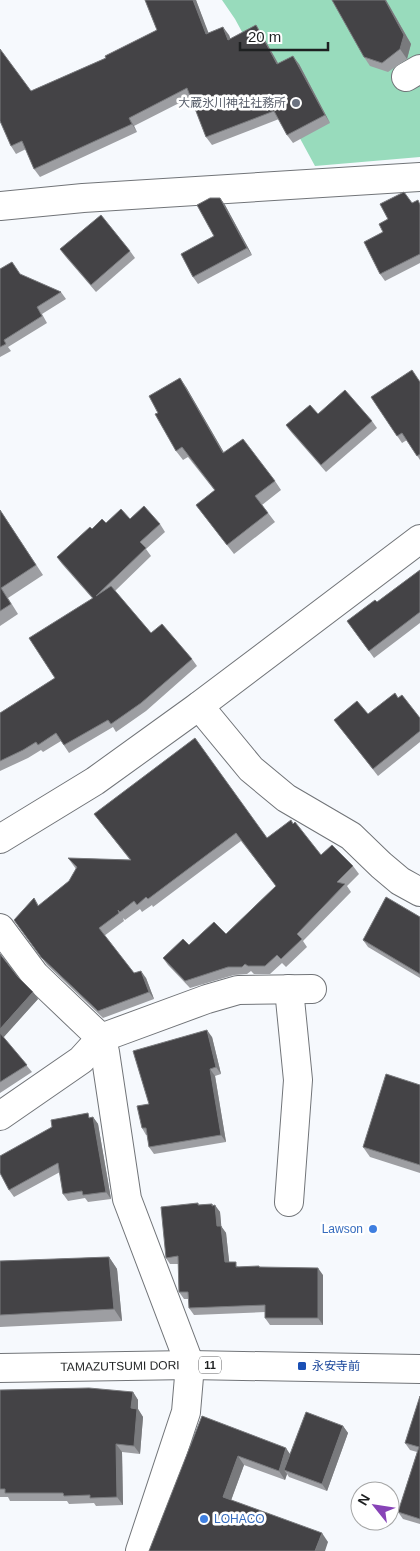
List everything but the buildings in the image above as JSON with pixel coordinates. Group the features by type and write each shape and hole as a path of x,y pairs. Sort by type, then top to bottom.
{"street":[{"path":"0,206 83,198 420,176"},
{"path":"0,839 95,781 199,706 420,539"},
{"path":"199,706 251,769 286,798 351,836 381,866 400,881 420,892"},
{"path":"0,928 35,975 101,1038 127,1199 190,1365 186,1412 140,1551"},
{"path":"0,1116 81,1060 101,1038 207,998 238,990 301,989 298,1080 289,1202"},
{"name":"TAMAZUTSUMI DORI","path":"0,1368 190,1365 420,1370"}],"green space":[{"path":"222,0 420,0 420,157 315,166 235,19"}],"place":[{"name":"大蔵氷川神社社務所","path":"296,103"},
{"name":"Lawson","path":"373,1229"},
{"name":"永安寺前","path":"302,1366"},
{"name":"LOHACO","path":"204,1519"}]}
